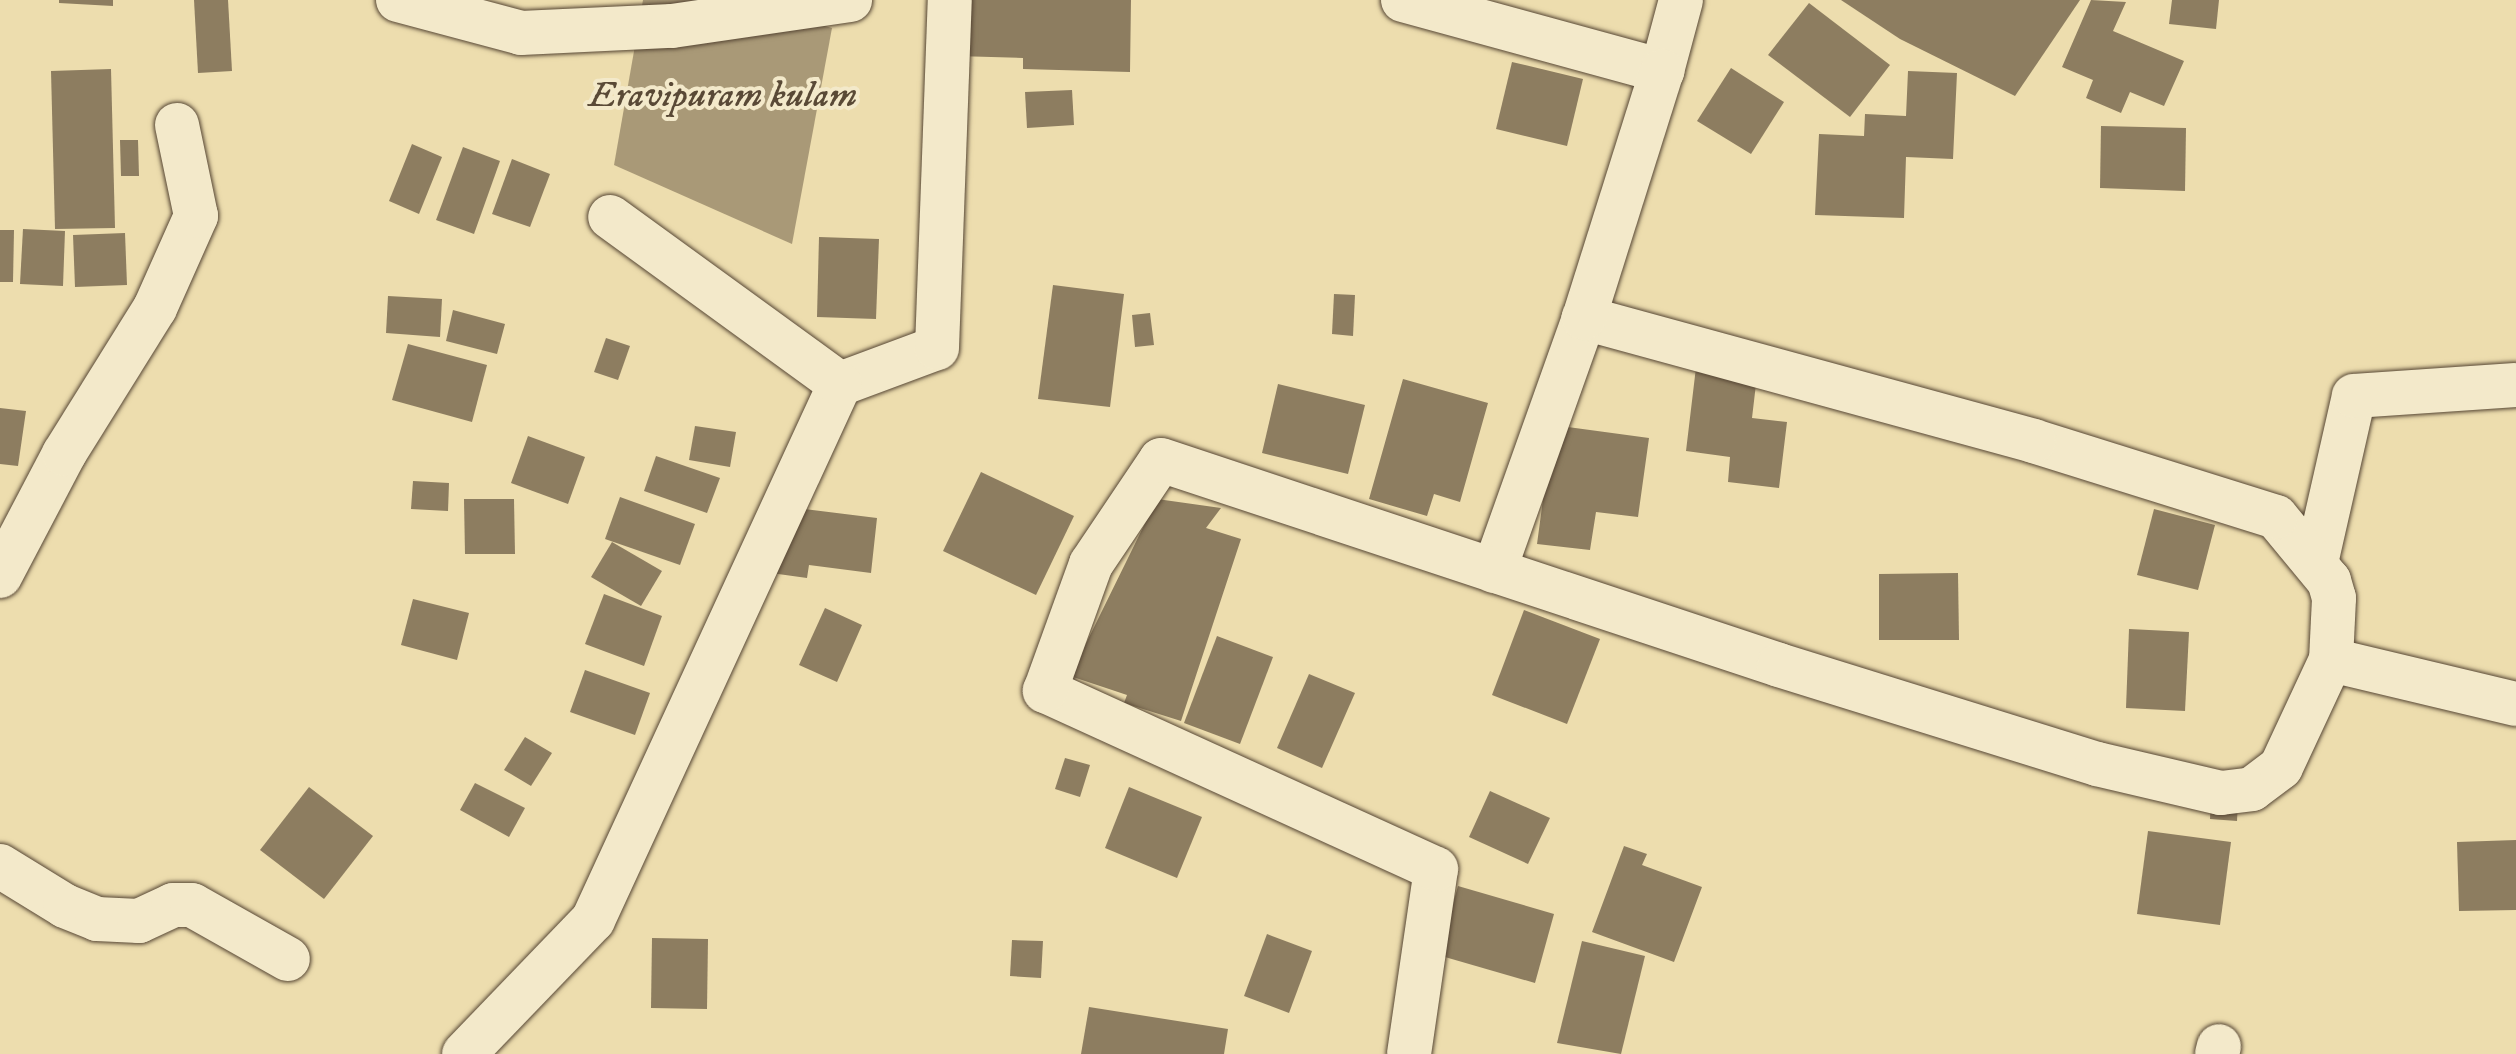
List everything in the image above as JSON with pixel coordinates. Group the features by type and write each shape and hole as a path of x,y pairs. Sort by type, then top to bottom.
{"street":[{"path":"398,0 521,33 672,26 850,0"},
{"path":"464,1054 593,920 840,384 937,348 950,0"},
{"path":"1403,0 1662,71"},
{"path":"1494,571 1584,318 1662,71 1681,0"},
{"path":"0,576 64,454 155,308 196,216 177,125"},
{"path":"610,217 840,384"},
{"path":"1409,1054 1436,869 1045,691 1091,564 1161,460 1494,571 2097,764 2221,793 2252,789 2281,767 2331,660 2334,598 2316,563 2276,517 2034,441 1584,318"},
{"path":"2316,563 2354,396 2516,385"},
{"path":"2331,660 2516,704"},
{"path":"0,866 65,906 97,919 139,921 173,905 192,905 288,959"}],"water":[{"name":"Eravipuram kulam","path":"643,0 737,0 832,28 792,244 614,165"}],"building":[{"path":"59,0 113,0 113,6 59,3"},
{"path":"194,0 228,0 232,71 198,73"},
{"path":"958,0 1131,0 1130,72 1023,69 1023,58 956,56"},
{"path":"1841,0 2080,0 2015,96 1900,39"},
{"path":"2091,0 2126,2 2113,31 2184,61 2164,106 2130,92 2121,113 2086,98 2093,80 2062,67"},
{"path":"2172,0 2219,0 2216,29 2169,24"},
{"path":"1809,3 1890,65 1850,117 1768,55"},
{"path":"1512,62 1583,79 1567,146 1496,129"},
{"path":"1731,68 1784,102 1751,154 1697,121"},
{"path":"111,69 115,228 55,229 51,71"},
{"path":"1908,71 1957,73 1953,159 1906,157 1904,218 1815,215 1819,134 1864,136 1865,114 1906,116"},
{"path":"1072,90 1074,125 1027,128 1025,92"},
{"path":"2101,126 2186,128 2185,191 2100,188"},
{"path":"120,140 138,140 139,176 121,176"},
{"path":"412,144 442,157 419,214 389,201"},
{"path":"463,147 500,161 474,234 436,220"},
{"path":"512,159 550,174 530,227 492,214"},
{"path":"23,229 65,231 63,286 20,284"},
{"path":"0,230 14,230 13,282 0,282"},
{"path":"125,233 127,285 75,287 73,235"},
{"path":"819,237 879,239 876,319 817,317"},
{"path":"1053,285 1124,294 1110,407 1038,399"},
{"path":"1334,294 1355,295 1353,336 1332,334"},
{"path":"388,296 442,299 440,337 386,333"},
{"path":"453,310 505,324 497,354 446,341"},
{"path":"1150,313 1154,345 1135,347 1132,315"},
{"path":"606,338 630,346 618,380 594,372"},
{"path":"408,344 487,365 472,422 392,400"},
{"path":"1697,359 1758,367 1752,418 1787,422 1779,488 1728,482 1730,457 1686,451"},
{"path":"1403,379 1488,403 1460,502 1434,494 1427,516 1369,499"},
{"path":"1278,384 1365,405 1348,474 1262,453"},
{"path":"0,408 26,411 18,466 0,464"},
{"path":"1553,425 1649,438 1638,517 1596,512 1590,550 1537,544"},
{"path":"695,426 736,432 730,467 689,460"},
{"path":"528,436 585,457 568,504 511,483"},
{"path":"656,456 720,478 707,513 644,491"},
{"path":"981,472 1074,516 1036,595 943,551"},
{"path":"413,481 449,483 448,511 411,509"},
{"path":"620,497 695,524 680,565 605,539"},
{"path":"464,499 514,499 515,554 465,554"},
{"path":"1157,499 1221,508 1206,528 1241,539 1181,721 1124,703 1127,695 1070,676"},
{"path":"764,504 877,518 871,573 809,565 807,578 756,571"},
{"path":"2154,509 2215,525 2198,590 2137,575"},
{"path":"612,542 662,571 641,606 591,577"},
{"path":"1958,573 1959,640 1879,640 1879,574"},
{"path":"604,594 662,616 644,666 585,644"},
{"path":"413,599 469,613 457,660 401,645"},
{"path":"825,608 862,625 837,682 799,665"},
{"path":"1524,610 1600,639 1567,724 1492,695"},
{"path":"2129,629 2189,632 2185,711 2126,708"},
{"path":"1217,636 1273,657 1240,744 1184,723"},
{"path":"585,670 650,693 635,735 570,712"},
{"path":"1309,674 1355,693 1322,768 1277,748"},
{"path":"525,737 552,753 531,786 504,770"},
{"path":"1065,758 1090,765 1080,797 1055,789"},
{"path":"475,783 525,808 509,837 460,810"},
{"path":"309,787 373,836 324,899 260,850"},
{"path":"1129,787 1202,817 1177,878 1105,848"},
{"path":"1490,791 1550,818 1528,864 1469,837"},
{"path":"2211,799 2238,801 2237,821 2210,819"},
{"path":"2148,831 2231,842 2220,925 2137,914"},
{"path":"2516,840 2516,910 2459,911 2457,842"},
{"path":"1624,846 1647,854 1642,865 1702,887 1674,962 1592,932"},
{"path":"1458,886 1554,914 1535,983 1438,955"},
{"path":"1267,934 1312,951 1289,1013 1244,996"},
{"path":"652,938 708,939 707,1009 651,1008"},
{"path":"1012,940 1043,941 1041,978 1010,976"},
{"path":"1582,941 1645,956 1621,1054 1557,1043"},
{"path":"1089,1007 1228,1029 1224,1054 1081,1054"}]}
